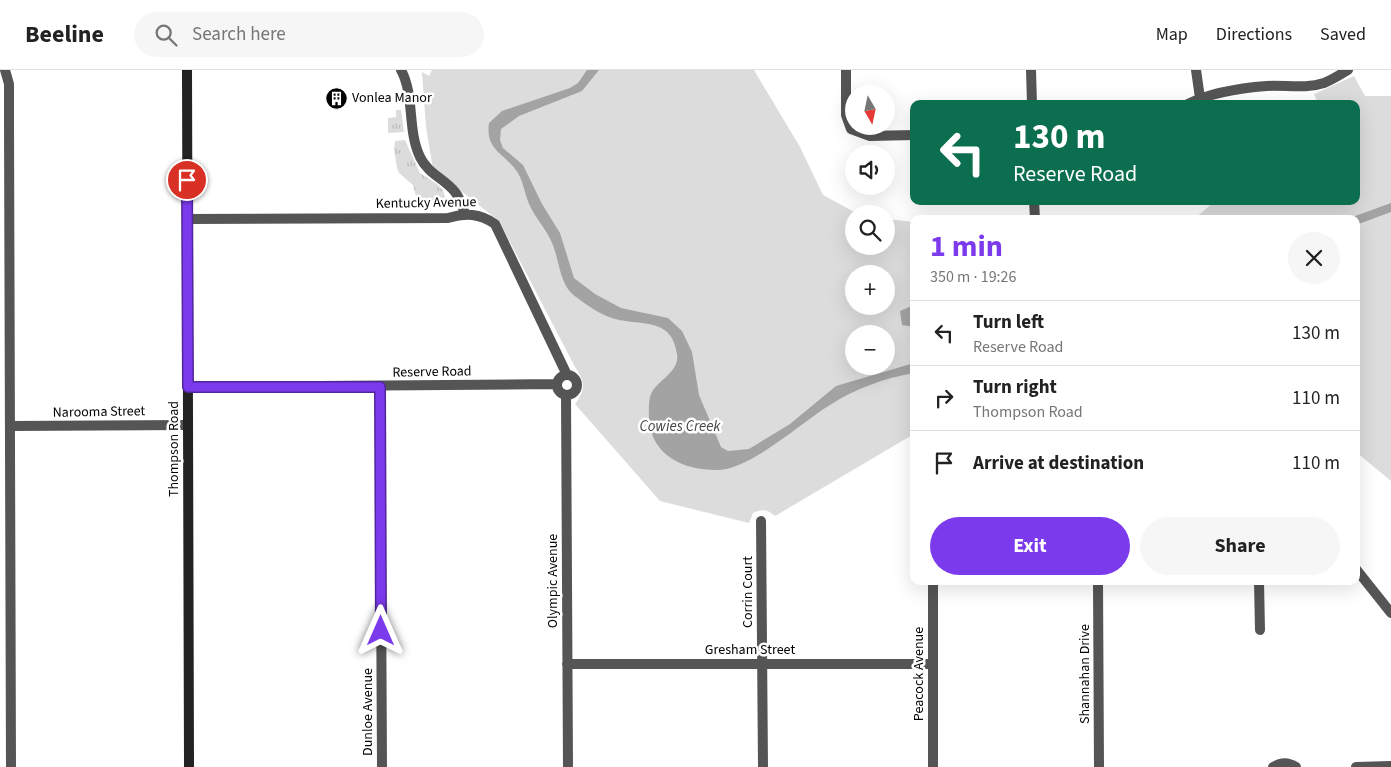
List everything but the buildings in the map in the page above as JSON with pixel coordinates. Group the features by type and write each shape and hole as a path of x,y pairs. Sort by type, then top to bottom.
{"main road":[{"name":"Thompson Road","path":"187,70 188,767"}],"street":[{"path":"5,70 8,84 9,122 5,365 11,426 11,767"},
{"path":"401,70 406,82 415,145 420,158 427,169 454,190 465,213"},
{"path":"846,70 846,115 851,129 870,136 910,135"},
{"path":"1031,70 1032,100"},
{"path":"1196,70 1200,98"},
{"path":"1196,100 1234,90 1268,86 1297,87 1324,83 1348,70"},
{"name":"Kentucky Avenue","path":"187,219 448,218 465,213 485,216 495,224 567,375"},
{"path":"567,375 573,377 576,383 575,390 566,394 558,390 557,384 559,378 567,375"},
{"name":"Reserve Road","path":"188,387 380,387 557,384"},
{"name":"Dunloe Avenue","path":"380,387 382,767"},
{"name":"Olympic Avenue","path":"566,394 568,767"},
{"name":"Narooma Street","path":"11,426 188,425"},
{"name":"Corrin Court","path":"761,520 763,767"},
{"path":"1360,574 1391,613"},
{"name":"Peacock Avenue","path":"933,585 934,767"},
{"name":"Shannahan Drive","path":"1098,585 1099,767"},
{"path":"1259,585 1260,630"},
{"name":"Gresham Street","path":"568,664 933,664"},
{"path":"1273,767 1280,763 1290,763 1296,767"},
{"path":"1356,767 1391,766"}],"green space":[{"path":"432,70 754,70 800,147 823,195 845,207 845,255 895,255 895,220 910,222 910,436 775,516 764,510 753,513 749,523 660,501 575,404 583,386 581,377 499,221 433,169 426,127 422,72 429,76"},
{"path":"1354,76 1365,96 1391,96 1391,481 1360,455 1360,215 1199,215 1210,205 1360,205 1360,100 1316,100 1314,94"},
{"path":"396,110 401,110 404,132 388,133 388,118 396,117"},
{"path":"405,140 420,173 443,190 445,197 440,204 419,207 413,185 399,173 394,149 395,141"}],"water":[{"name":"Cowies Creek","path":"587,70 599,70 582,91 519,116 501,129 500,140 503,148 523,165 542,204 560,233 574,278 595,294 621,308 668,318 682,331 692,352 699,395 721,447 728,451 749,449 790,424 836,386 873,375 895,375 895,369 910,364 910,374 881,381 839,399 775,444 744,463 729,468 716,470 692,467 682,464 663,452 651,432 649,404 654,389 675,366 677,354 674,342 669,334 654,325 615,319 590,307 570,292 563,279 552,243 531,208 518,173 497,151 490,140 489,123 502,111 570,88 578,83"},
{"path":"1391,203 1391,212 1360,224 1360,215 1358,215"},
{"path":"910,307 910,326 902,325 900,311"}],"place":[{"name":"Vonlea Manor","path":"336,98"}],"route":[{"path":"187,180 188,387 380,387 381,631"}]}
